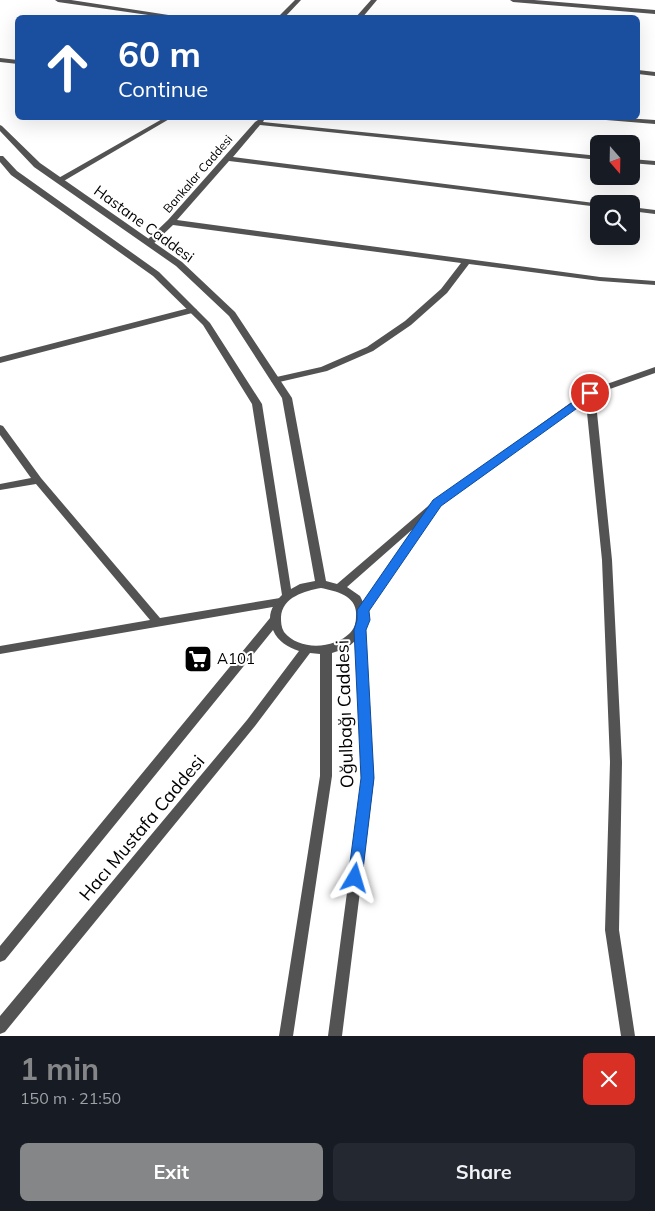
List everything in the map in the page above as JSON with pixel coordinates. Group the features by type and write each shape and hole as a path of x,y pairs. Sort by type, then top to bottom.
{"street":[{"path":"58,0 164,15"},
{"path":"283,15 298,0"},
{"path":"361,15 374,0"},
{"path":"513,0 655,12"},
{"path":"0,60 15,62"},
{"path":"640,72 655,74"},
{"path":"59,180 164,120"},
{"name":"Bankalar Caddesi","path":"149,243 171,222 260,120"},
{"path":"270,120 590,157"},
{"path":"630,120 655,122"},
{"name":"Hastane Caddesi","path":"0,128 37,165 179,264 232,314 287,398 321,584"},
{"path":"0,158 14,173 156,274 206,322 256,404 284,598 276,611 275,620 278,630 285,639 307,649 326,650 341,646 352,639 360,630 364,620 363,610 350,593 340,587 321,584 303,586 284,598 158,623 0,650"},
{"path":"226,158 590,204"},
{"path":"640,162 655,163"},
{"path":"640,210 655,212"},
{"path":"171,222 600,279 655,284"},
{"path":"275,380 324,369 370,349 408,323 444,291 467,261"},
{"path":"0,360 193,310"},
{"path":"340,587 437,503 590,393 655,370"},
{"path":"590,393 607,560 614,733 612,930 628,1036"},
{"path":"0,428 38,480 158,623"},
{"path":"0,487 38,480"},
{"path":"363,610 437,503"},
{"name":"Hacı Mustafa Caddesi","path":"0,956 6,942 275,620"},
{"name":"Oğulbağı Caddesi","path":"334,1036 368,778 360,630"},
{"name":"Hacı Mustafa Caddesi","path":"0,1027 251,723 307,649"},
{"name":"Oğulbağı Caddesi","path":"286,1036 326,776 326,650"}],"place":[{"name":"A101","path":"198,659"}],"route":[{"path":"355,878 368,778 360,630 364,620 363,610 437,503 590,393"}]}
